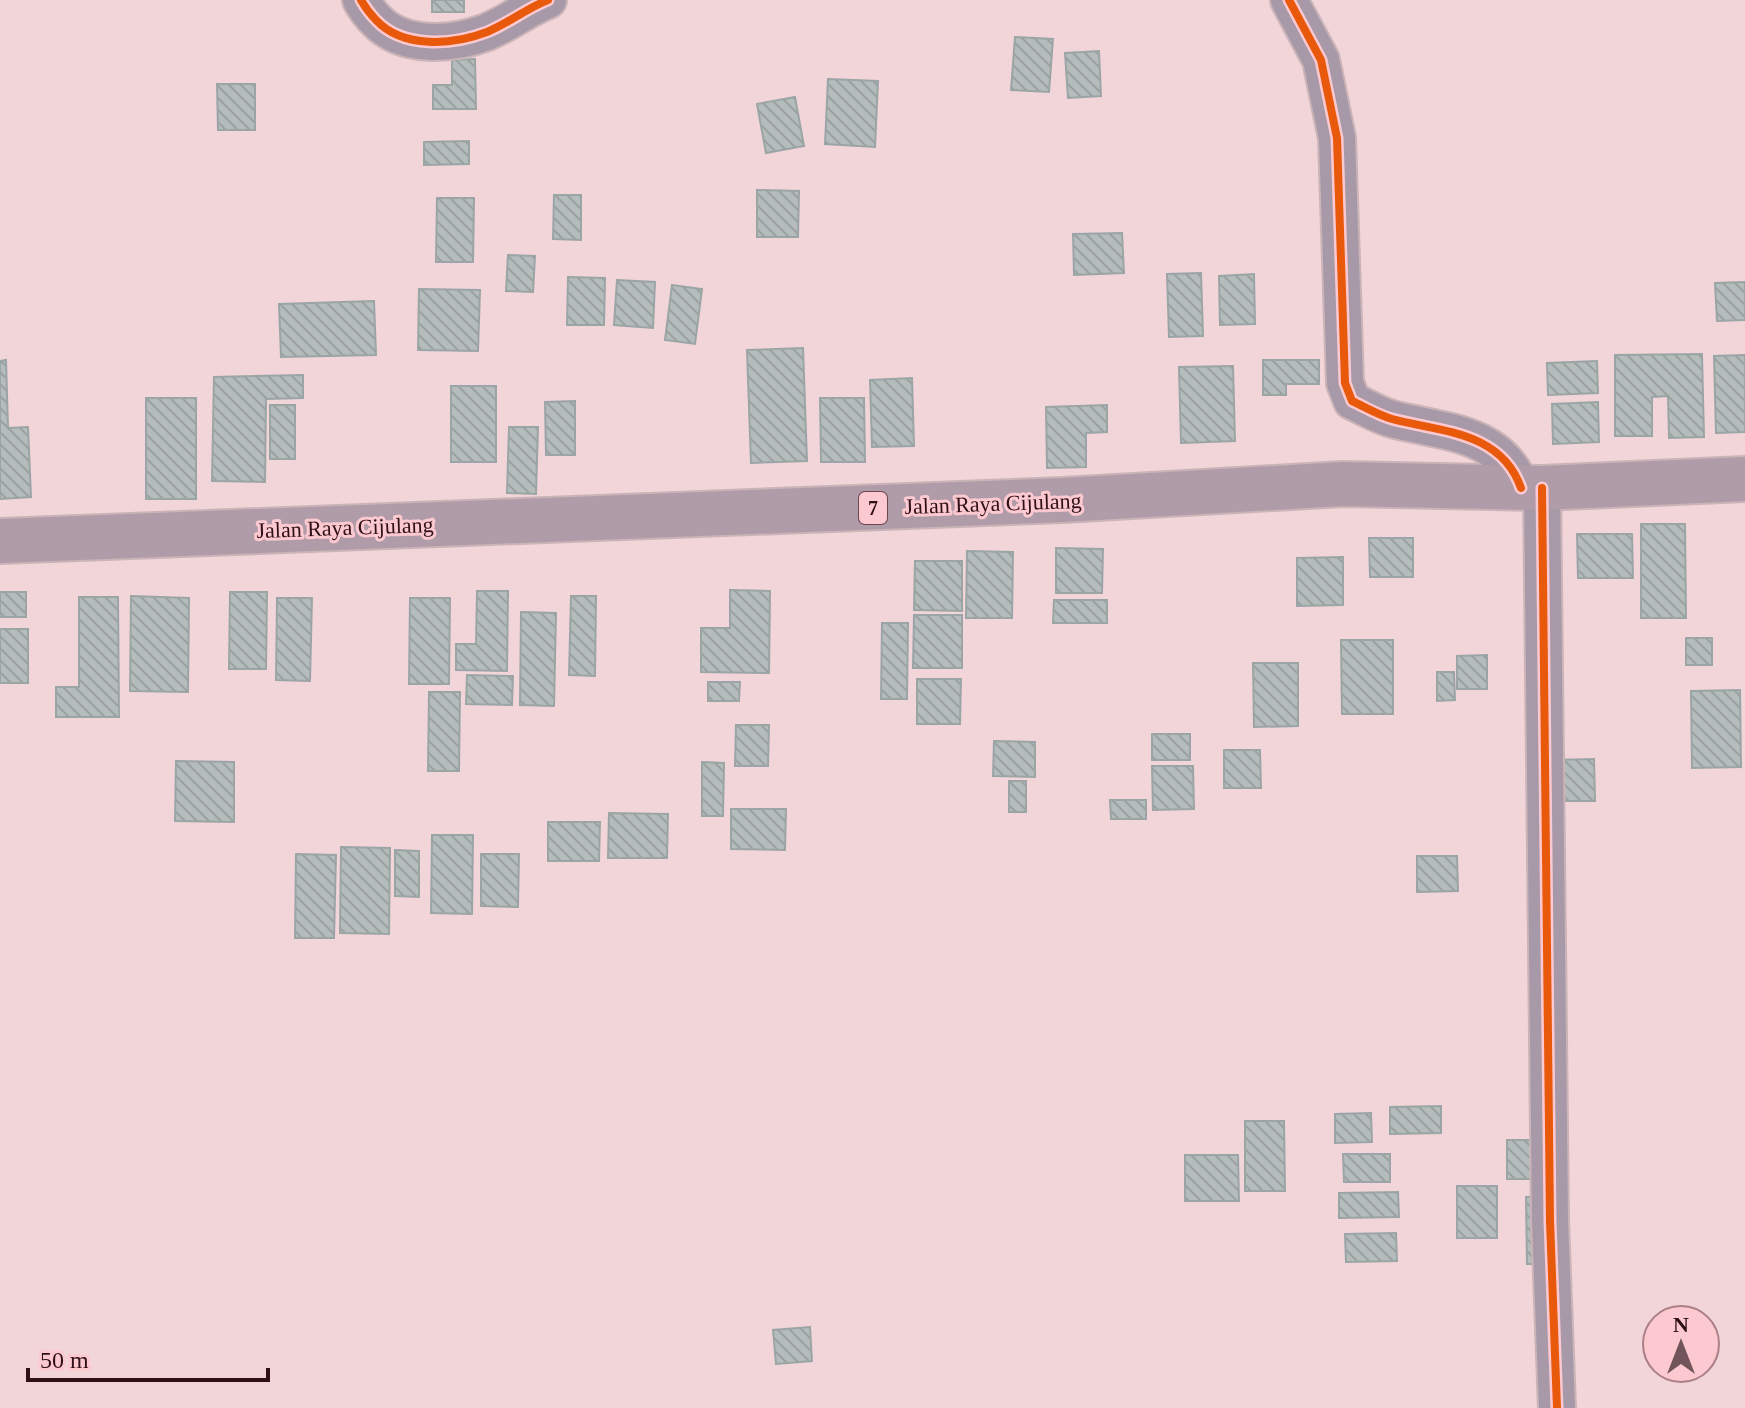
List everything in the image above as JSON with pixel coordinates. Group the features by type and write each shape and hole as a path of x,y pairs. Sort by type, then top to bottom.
{"highway":[{"name":"Jalan Raya Cijulang","path":"0,541 1063,500 1343,484 1532,488 1745,479"}],"street":[{"path":"361,0 377,22 403,38 442,43 487,31 548,0"},
{"path":"1289,0 1321,60 1337,138 1345,383 1352,401 1388,418 1463,433 1494,451 1532,488 1557,1408"}],"building":[{"path":"432,0 464,0 464,12 432,12"},
{"path":"1015,37 1053,39 1049,92 1011,90"},
{"path":"1099,51 1101,96 1068,98 1065,53"},
{"path":"475,59 476,109 433,109 433,85 452,85 452,60"},
{"path":"828,79 878,81 875,147 825,144"},
{"path":"217,84 255,84 255,130 218,130"},
{"path":"795,97 804,146 766,153 757,104"},
{"path":"469,141 469,164 424,165 424,142"},
{"path":"757,190 799,191 798,237 757,237"},
{"path":"554,195 581,195 581,240 553,239"},
{"path":"437,198 474,198 473,262 436,262"},
{"path":"1122,233 1124,273 1074,275 1073,234"},
{"path":"508,255 535,256 533,292 506,291"},
{"path":"1201,273 1203,336 1169,337 1167,274"},
{"path":"1254,274 1255,324 1220,325 1219,276"},
{"path":"568,277 605,278 604,325 567,325"},
{"path":"617,280 655,282 653,328 614,325"},
{"path":"1745,282 1745,320 1717,321 1715,283"},
{"path":"672,285 702,289 695,344 665,340"},
{"path":"419,289 480,290 478,351 418,350"},
{"path":"374,301 376,355 281,357 279,304"},
{"path":"803,348 807,461 751,463 747,350"},
{"path":"1702,354 1704,437 1669,438 1668,396 1652,397 1652,436 1615,436 1615,355"},
{"path":"1745,355 1745,432 1716,433 1714,356"},
{"path":"6,360 8,428 28,427 31,497 0,499 0,361"},
{"path":"1263,360 1319,360 1319,384 1286,384 1286,395 1263,395"},
{"path":"1597,361 1598,393 1548,395 1547,363"},
{"path":"1233,366 1235,441 1181,443 1179,367"},
{"path":"303,375 303,398 266,399 265,482 212,481 214,377"},
{"path":"912,378 914,446 872,447 870,380"},
{"path":"451,386 496,386 496,462 451,462"},
{"path":"146,398 196,398 196,499 146,499"},
{"path":"820,398 864,398 865,462 821,462"},
{"path":"575,401 575,455 546,455 545,402"},
{"path":"1598,402 1599,442 1553,444 1552,404"},
{"path":"270,405 295,405 295,459 270,459"},
{"path":"1107,405 1107,432 1086,433 1086,467 1047,468 1046,407"},
{"path":"509,427 538,427 536,494 507,493"},
{"path":"1641,524 1685,524 1686,618 1641,618"},
{"path":"1577,534 1632,534 1633,578 1578,578"},
{"path":"1369,538 1413,538 1413,577 1370,577"},
{"path":"1056,548 1103,549 1102,593 1056,593"},
{"path":"967,551 1013,552 1012,618 966,618"},
{"path":"1343,557 1343,605 1297,606 1297,558"},
{"path":"915,561 962,561 962,611 914,610"},
{"path":"730,590 770,591 769,673 701,672 701,628 730,628"},
{"path":"477,591 508,591 507,671 456,670 456,644 476,644"},
{"path":"0,592 26,592 26,617 0,617"},
{"path":"230,592 267,592 266,669 229,669"},
{"path":"131,596 189,598 188,692 130,691"},
{"path":"571,596 596,596 595,676 569,675"},
{"path":"79,597 118,597 119,717 56,717 56,687 79,687"},
{"path":"277,598 312,598 310,681 276,680"},
{"path":"410,598 450,598 449,684 409,684"},
{"path":"1054,600 1107,600 1107,623 1053,623"},
{"path":"521,612 556,613 554,706 520,705"},
{"path":"914,615 962,615 962,668 913,668"},
{"path":"882,623 908,623 907,699 881,699"},
{"path":"0,629 28,629 28,683 0,683"},
{"path":"1686,638 1712,638 1712,665 1686,665"},
{"path":"1341,640 1393,640 1393,714 1342,714"},
{"path":"1487,655 1487,689 1457,689 1457,656"},
{"path":"1253,663 1298,663 1298,726 1254,727"},
{"path":"1437,672 1454,672 1455,700 1437,701"},
{"path":"467,675 513,676 512,705 466,704"},
{"path":"917,679 961,679 960,724 917,724"},
{"path":"708,682 740,682 739,701 708,701"},
{"path":"1740,690 1741,767 1692,768 1691,691"},
{"path":"429,692 460,692 459,771 428,771"},
{"path":"736,725 769,725 768,766 735,766"},
{"path":"1152,734 1190,734 1190,760 1152,760"},
{"path":"994,741 1035,742 1035,777 993,776"},
{"path":"1224,750 1260,750 1261,788 1224,788"},
{"path":"1594,759 1595,801 1554,801 1553,760"},
{"path":"176,761 234,762 234,822 175,821"},
{"path":"702,762 724,763 723,816 702,816"},
{"path":"1152,766 1193,766 1194,809 1153,810"},
{"path":"1009,781 1026,781 1026,812 1009,812"},
{"path":"1110,800 1146,800 1146,819 1111,819"},
{"path":"731,809 786,809 785,850 731,849"},
{"path":"609,813 668,814 667,858 608,858"},
{"path":"548,822 600,822 599,861 548,861"},
{"path":"432,835 473,835 472,914 431,913"},
{"path":"341,847 390,848 389,934 340,933"},
{"path":"395,850 419,851 419,897 395,896"},
{"path":"296,854 336,855 334,938 295,938"},
{"path":"481,854 519,854 518,907 481,906"},
{"path":"1417,856 1457,856 1458,891 1417,892"},
{"path":"1441,1106 1441,1133 1390,1134 1390,1107"},
{"path":"1371,1113 1372,1142 1335,1143 1335,1114"},
{"path":"1245,1121 1284,1121 1285,1191 1245,1191"},
{"path":"1507,1140 1534,1140 1534,1179 1507,1179"},
{"path":"1343,1154 1390,1154 1390,1182 1344,1182"},
{"path":"1185,1155 1238,1155 1239,1201 1185,1201"},
{"path":"1457,1186 1497,1186 1497,1238 1457,1238"},
{"path":"1398,1192 1399,1217 1339,1218 1339,1193"},
{"path":"1550,1196 1551,1264 1527,1264 1526,1197"},
{"path":"1396,1233 1397,1261 1346,1262 1345,1234"},
{"path":"810,1327 812,1361 776,1364 773,1330"}],"cycle path":[{"path":"361,0 387,29 400,36 429,42 459,40 487,32 548,0"},
{"path":"1289,0 1321,60 1337,138 1345,383 1352,401 1387,417 1467,437 1484,445 1512,469 1521,488"},
{"path":"1542,488 1550,1221 1557,1408"}]}
